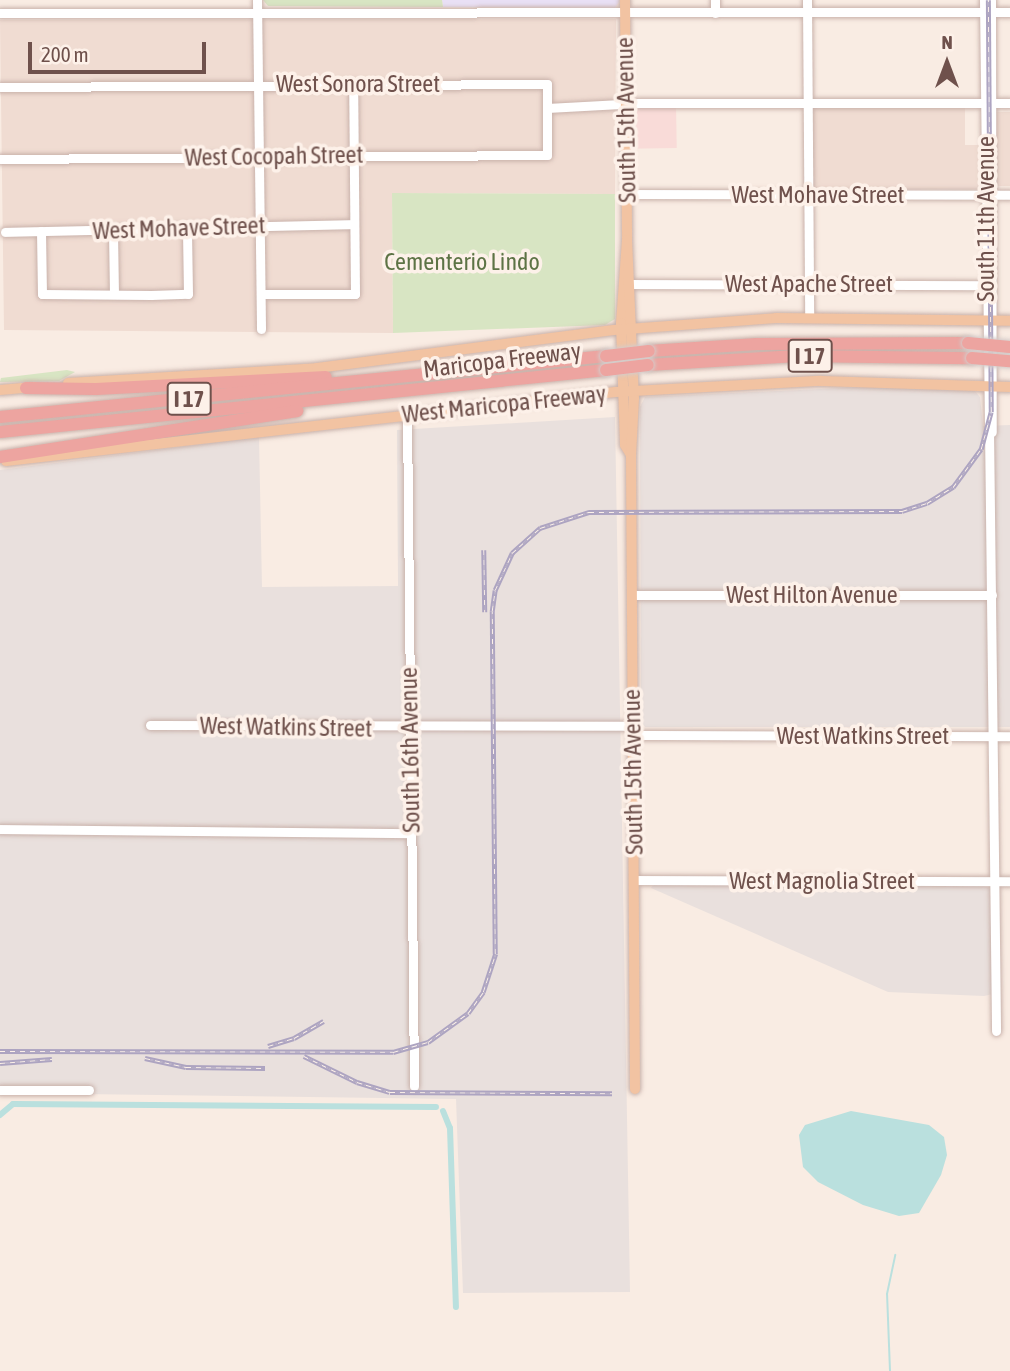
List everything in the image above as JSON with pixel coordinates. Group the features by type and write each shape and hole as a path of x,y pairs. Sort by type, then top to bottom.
{"highway":[{"name":"Maricopa Freeway","path":"0,432 362,397 757,344 968,343 1010,347"},
{"name":"Maricopa Freeway","path":"649,358 797,356 972,358 1010,361"},
{"name":"Maricopa Freeway","path":"0,417 378,379 606,363"},
{"path":"26,388 96,389 363,375 378,379"},
{"path":"0,459 332,406 362,397"}],"main road":[{"name":"South 15th Avenue","path":"625,0 628,392 625,445 631,455 635,1089"},
{"path":"0,390 317,368 627,329 809,316 1010,321"},
{"name":"West Maricopa Freeway","path":"0,459 628,392 802,382 1010,387"}],"street":[{"path":"133,0 133,12"},
{"path":"257,0 261,330"},
{"path":"715,0 715,13"},
{"path":"807,0 809,316"},
{"path":"902,0 903,12"},
{"name":"South 11th Avenue","path":"984,0 987,12 989,103 996,1031"},
{"name":"South 11th Avenue","path":"987,12 991,0"},
{"path":"0,13 1010,12"},
{"path":"261,294 355,294 353,84"},
{"name":"West Sonora Street","path":"0,86 547,84 547,108"},
{"path":"547,108 807,103 1010,103"},
{"name":"West Cocopah Street","path":"0,159 259,154 547,155 547,108"},
{"name":"West Mohave Street","path":"626,194 1010,195"},
{"name":"West Mohave Street","path":"5,232 187,230 260,224 354,225"},
{"path":"41,231 41,294 188,294 187,230"},
{"path":"113,231 114,294"},
{"name":"West Apache Street","path":"627,284 990,285"},
{"name":"South 16th Avenue","path":"407,414 414,1086"},
{"name":"West Hilton Avenue","path":"632,595 992,596"},
{"name":"West Watkins Street","path":"150,725 1010,736"},
{"path":"0,829 411,833"},
{"name":"West Magnolia Street","path":"634,880 1010,881"},
{"path":"0,1090 89,1090"}],"shaded area":[{"path":"442,0 619,2 615,8 443,7"},
{"path":"616,19 615,194 392,193 393,333 4,330 0,20"},
{"path":"676,105 677,148 629,149 628,106"},
{"path":"812,108 965,108 965,145 983,145 983,189 812,189"},
{"path":"996,112 1010,112 1010,186 996,186"},
{"path":"863,387 973,389 980,397 983,426 1010,425 1010,727 645,727 641,722 640,407 645,397"},
{"path":"615,417 630,1292 463,1293 456,1099 0,1093 0,470 259,437 262,587 398,586 397,430"},
{"path":"981,884 990,889 993,994 984,996 888,992 651,888 653,885"}],"green space":[{"path":"263,0 442,0 443,7 268,6"},
{"name":"Cementerio Lindo","path":"392,193 615,194 615,319 605,325 393,333"},
{"path":"67,370 75,372 59,381 0,382 1,378"}],"water":[{"path":"851,1111 929,1125 944,1137 947,1155 941,1175 919,1213 899,1216 863,1205 818,1182 803,1167 799,1135 805,1125"}],"waterway":[{"path":"0,1115 13,1104 436,1107"},
{"path":"443,1111 450,1128 456,1307"},
{"path":"890,1371 887,1294 895,1255"}],"railway":[{"path":"0,1051 393,1052 428,1042 468,1013 483,992 495,954 492,611 495,590 512,553 540,528 589,512 902,511 927,503 953,487 981,449 991,412 988,0"},
{"path":"484,550 485,612"},
{"path":"268,1046 294,1038 324,1021"},
{"path":"304,1056 357,1082 390,1092 612,1093"},
{"path":"145,1058 186,1067 265,1068"},
{"path":"0,1063 52,1059"}]}
